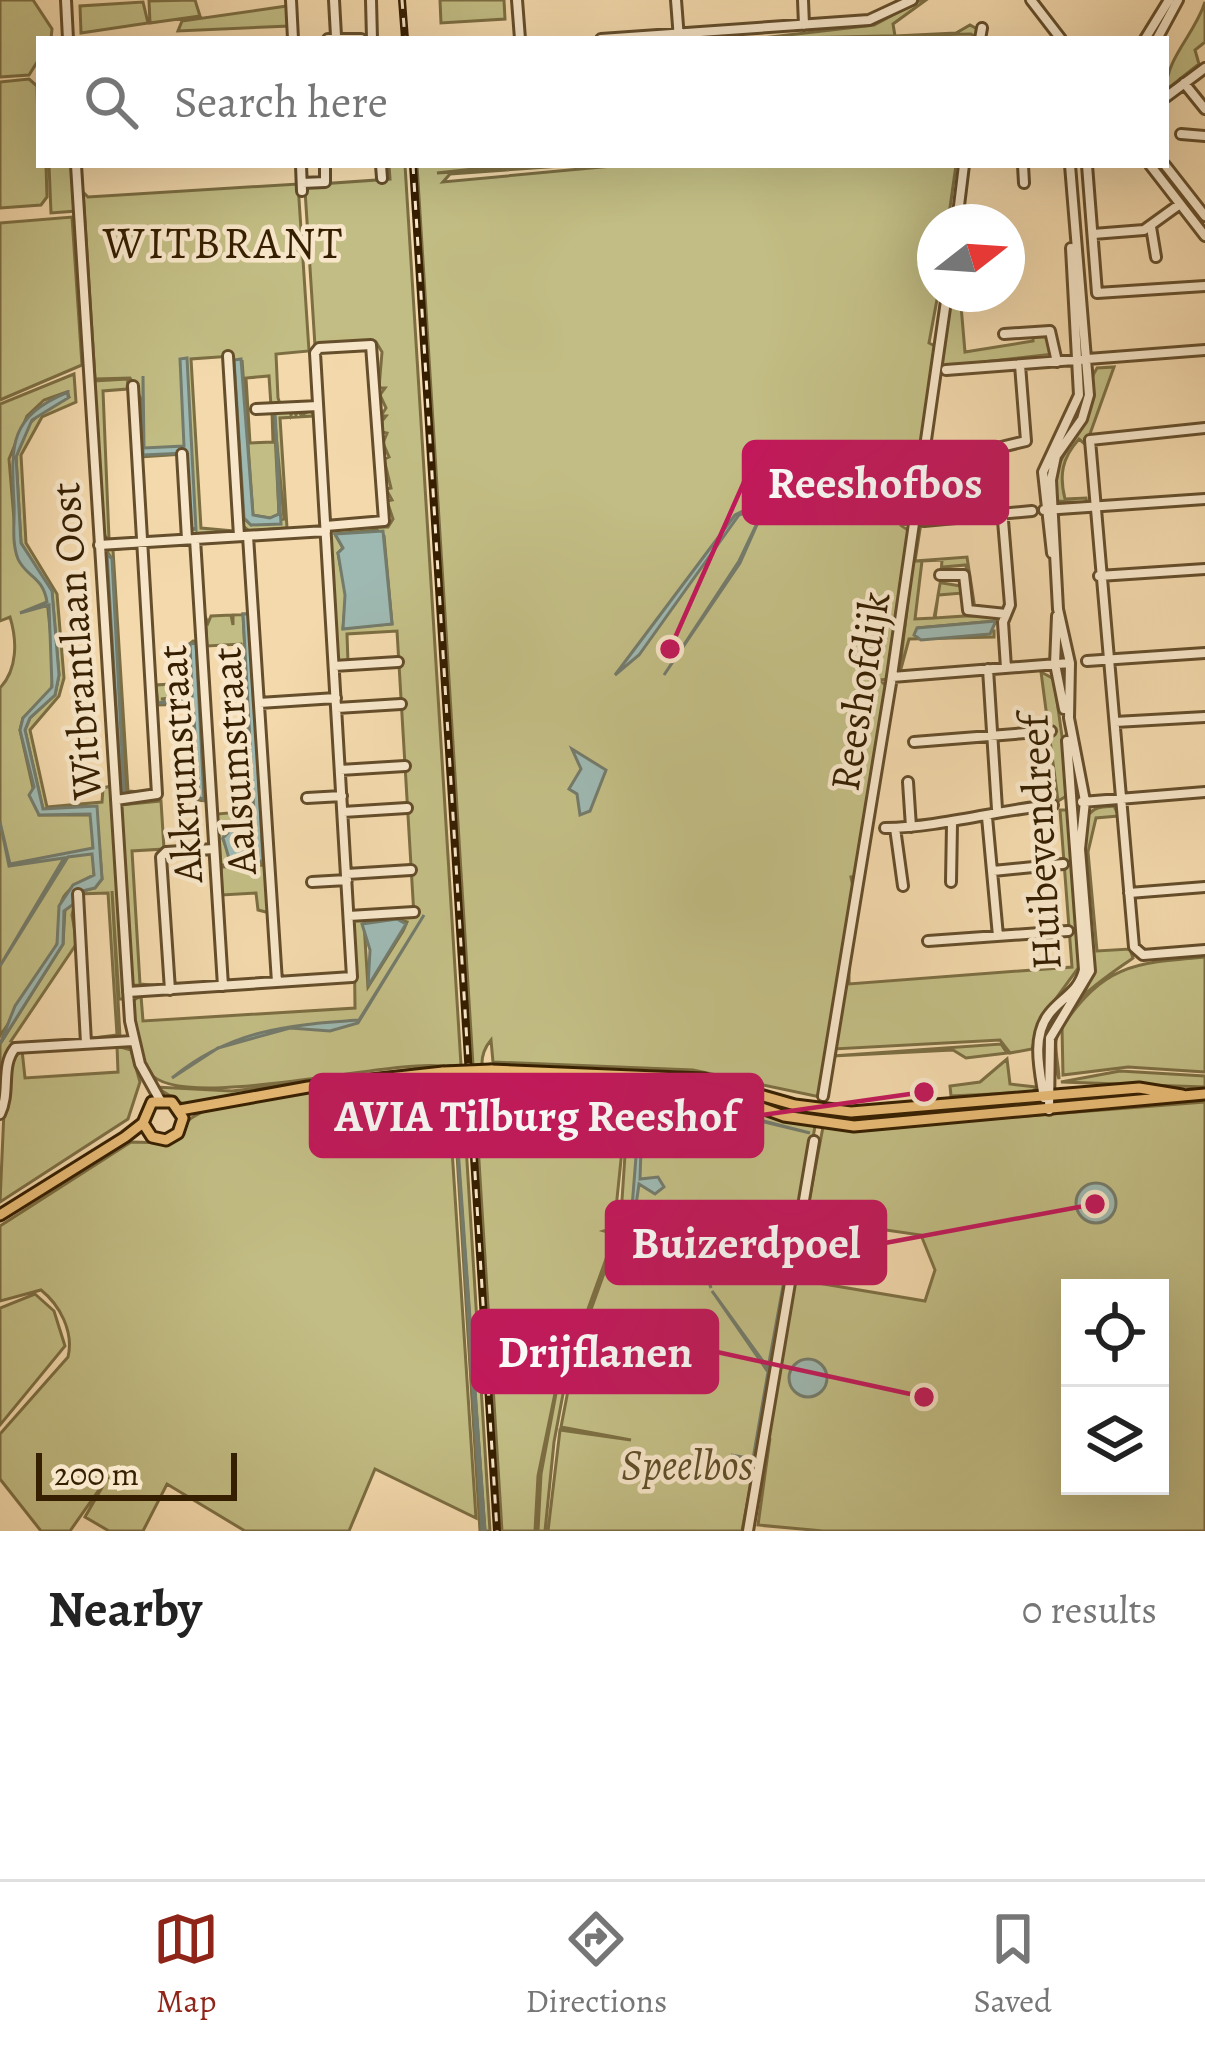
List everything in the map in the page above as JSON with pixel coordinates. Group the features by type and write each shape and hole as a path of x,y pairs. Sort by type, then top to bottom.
{"main road":[{"path":"0,1215 144,1127 156,1101 182,1114 308,1087 491,1070 599,1070 729,1083 795,1105 851,1112 1139,1088 1182,1095"},
{"path":"679,1078 818,1124 869,1126 1205,1094"},
{"path":"1011,1099 1012,1114"},
{"path":"144,1127 166,1140 178,1132 182,1114"}],"street":[{"path":"66,0 68,36"},
{"path":"291,0 293,36"},
{"path":"332,36 334,0"},
{"path":"371,0 372,36"},
{"path":"517,0 520,36"},
{"path":"676,0 679,36 878,18 912,0"},
{"path":"803,0 805,25"},
{"path":"1031,0 1059,36"},
{"path":"1147,36 1169,0"},
{"path":"1159,36 1178,0"},
{"path":"981,36 982,28"},
{"path":"1169,95 1205,68"},
{"path":"1184,83 1205,110"},
{"path":"1181,134 1205,136"},
{"name":"Witbrantlaan Oost","path":"76,168 128,992 133,1041 156,1101"},
{"path":"301,168 302,187 325,182 326,168"},
{"path":"381,168 382,178"},
{"path":"959,204 964,168"},
{"path":"1023,168 1024,183"},
{"name":"Huibevendreef","path":"1068,168 1088,403 1053,467 1050,510 1058,609 1055,664 1080,802"},
{"path":"1088,168 1097,293 1205,286"},
{"path":"1152,168 1204,226"},
{"path":"1167,168 1204,226"},
{"path":"1093,234 1151,227 1180,204"},
{"path":"1151,227 1156,257"},
{"name":"Reeshofdijk","path":"823,1096 892,677 943,312"},
{"path":"1004,334 1050,331 1057,362"},
{"path":"99,545 244,536 326,528 385,518 374,348 316,350 318,406 326,528 340,770 350,916 352,977 128,992"},
{"path":"946,370 1205,353"},
{"name":"Aalsumstraat","path":"228,356 259,703 277,982"},
{"path":"933,454 1026,441 1020,364"},
{"path":"116,800 158,794 133,386"},
{"path":"256,410 318,406"},
{"path":"1205,428 1090,440 1099,576 1138,953 1205,950"},
{"path":"997,448 1010,605 1006,668"},
{"name":"Akkrumstraat","path":"182,454 223,986"},
{"path":"1050,510 1205,500"},
{"path":"924,521 1032,511"},
{"path":"1099,576 1205,569"},
{"path":"940,575 964,575 968,610 1006,614"},
{"name":"Huibevendreef","path":"1049,1112 1049,1038 1090,971 1080,802 1069,718 1070,663 1058,609"},
{"path":"1087,661 1205,653"},
{"path":"334,666 398,662"},
{"path":"892,677 1070,663"},
{"path":"988,670 997,809"},
{"path":"259,703 401,704"},
{"path":"1115,722 1205,717"},
{"path":"914,742 1052,731"},
{"path":"340,770 405,766"},
{"path":"908,782 911,827"},
{"path":"1080,802 1205,792"},
{"path":"307,798 342,796"},
{"path":"903,886 890,828 952,824 987,817 997,809 1053,805"},
{"path":"343,812 407,808"},
{"path":"987,817 998,936"},
{"path":"951,882 952,824"},
{"path":"170,989 161,857 214,849"},
{"path":"993,871 1063,864"},
{"path":"312,881 411,870"},
{"path":"1129,893 1205,887"},
{"path":"78,894 86,1043"},
{"path":"350,916 414,912"},
{"path":"928,941 1068,931"},
{"path":"0,1114 5,1102 3,1065 15,1048 133,1041"},
{"path":"748,1531 814,1141"}],"green space":[{"path":"0,0 33,0 52,29 51,36 36,36 36,64 29,75 0,77"},
{"path":"195,0 200,16 150,23 149,1"},
{"path":"440,0 504,0 505,19 441,23"},
{"path":"926,0 893,24 895,36 779,36 874,25"},
{"path":"143,2 148,23 81,33 80,6"},
{"path":"1205,2 1205,42 1195,50 1199,64 1169,88 1171,67"},
{"path":"287,6 289,26 178,31 182,21"},
{"path":"970,25 979,30 978,36 905,36 956,33"},
{"path":"29,79 36,85 36,168 46,168 47,197 41,205 0,208 0,82"},
{"path":"49,168 73,168 76,211 51,213"},
{"path":"389,168 405,168 490,1531 485,1531 458,1157 480,1531 453,1089 451,1134 476,1518 375,1469 349,1531 245,1531 167,1484 143,1531 109,1531 85,1517 108,1477 70,1531 41,1531 0,1479 0,1434 68,1357 69,1338 59,1311 41,1290 0,1301 0,1226 131,1142 168,1143 189,1120 214,1108 318,1087 452,1076 450,1066 310,1083 186,1106 156,1087 232,1091 442,1066 200,1088 168,1084 149,1072 138,1041 132,1001 141,996 143,1021 355,1008 354,919 414,916 397,631 347,634 348,663 338,661 329,534 334,528 388,527 393,519 386,489 391,488 384,459 389,457 383,443 387,433 382,432 386,416 381,416 386,408 380,395 385,388 379,388 382,352 376,342 315,346 306,185 390,179","holes":["377,530 384,536 392,624 343,628 346,596 338,553 343,548 335,534","407,922 403,931 368,987 364,923"]},
{"name":"Speelbos","path":"417,168 483,168 437,173 534,168 450,174 443,182 591,168 956,168 951,204 917,204 917,312 935,312 929,343 937,347 912,522 902,526 911,532 890,679 880,680 888,688 856,876 851,877 853,887 855,882 820,1097 693,1070 493,1062 491,1040 482,1059 485,1080 493,1091 491,1073 666,1081 815,1126 791,1266 783,1270 790,1273 758,1460 749,1463 756,1468 746,1531 754,1468 742,1531 548,1531 560,1430 631,1440 561,1427 575,1354 616,1240 681,1246 620,1230 629,1095 625,1143 615,1143 622,1150 614,1228 604,1231 615,1234 569,1362 554,1442 545,1531 538,1531 541,1474 560,1372 564,1373 560,1369 538,1476 535,1531 502,1531"},
{"path":"298,184 309,351 276,354 278,398 280,404 312,403 271,406 269,376 246,378 250,443 273,442 272,412 290,410 291,415 293,410 296,415 298,410 301,415 312,410 313,416 280,418 287,528 249,531 243,526 241,475 244,518 251,525 284,519 274,413 279,514 270,518 253,515 242,360 238,391 232,356 191,359 201,528 234,531 189,534 184,454 141,457 141,399 130,378 95,379 83,192 88,197"},
{"path":"72,217 82,365 0,400 0,223"},
{"path":"947,312 962,312 965,352 1033,341 1033,334 1047,334 1054,354 940,367"},
{"path":"1114,367 1086,445 1079,439 1063,467 1065,499 1086,498 1087,503 1058,501 1057,468 1077,433 1094,374 1097,368"},
{"path":"74,374 76,402 42,417 21,455 26,543 57,594 64,678 59,696 30,730 47,807 102,802 103,788 111,786 124,999 119,999 112,891 120,1037 93,1038 117,1035 108,893 77,894 72,915 77,943 11,1041 22,1045 10,1048 0,1071 0,1044 63,944 65,909 73,903 74,893 95,888 102,879 96,805 43,809 25,730 30,718 55,695 59,675 52,592 21,543 16,457 29,424 47,407 69,397 67,392 44,400 27,416 9,459 17,555 46,589 54,668 51,692 23,718 20,730 39,815 92,815 94,875 62,900 57,944 0,1036 0,688 10,672 15,645 10,617 0,621 0,404"},
{"path":"128,379 127,389 103,391 109,539 103,535 93,381"},
{"path":"921,523 915,561 967,557 975,609 970,605 966,565 944,567 941,574 942,560 922,561 915,619 934,618 938,596 935,618 964,616 962,593 938,595 941,578 942,583 961,586 963,581 966,616 996,616 996,621 917,628 994,631 994,637 909,639 899,676 917,524"},
{"path":"137,546 113,550 128,791 152,793 123,795 112,559 108,553 117,725 104,554 111,547"},
{"path":"243,614 254,815 227,828 223,839 227,849 253,862 263,816 249,614 267,863 220,865 217,814 251,811 241,644 207,646 205,616 208,623 211,616 231,615 233,625 233,615"},
{"path":"199,642 209,801 197,800 191,704 158,705 156,685 189,683 187,646","holes":["198,645 206,794 199,797 193,702 161,699 192,696"]},
{"path":"1041,672 1054,679 1070,794 1058,801"},
{"path":"161,801 164,849 132,851 140,984 164,986 131,985 120,805"},
{"path":"1114,806 1119,816 1096,818 1088,852 1097,951 1130,949 1133,958 1080,999 1091,961 1082,861 1084,824 1094,810"},
{"path":"1060,810 1071,810 1079,967 1041,1019 1032,1049 1010,1053 1000,1040 834,1049 849,957 849,984 1072,967"},
{"path":"267,865 270,913 258,910 256,893 222,895 221,867"},
{"path":"1205,957 1205,1072 1128,1067 1063,1075 1062,1027 1092,990 1140,965"},
{"path":"1001,1044 1007,1053 966,1058 953,1050 832,1056"},
{"path":"117,1046 131,1050 140,1082 128,1119 0,1202 6,1066 22,1050 25,1078 118,1072"},
{"path":"1007,1059 1010,1084 1036,1087 1033,1092 951,1096 950,1086 980,1082"},
{"path":"1120,1071 1205,1076 1205,1087 1061,1082"},
{"path":"1205,1102 1205,1531 823,1531 758,1525 770,1438 751,1531 794,1279 925,1301 935,1270 921,1235 809,1219 796,1269 823,1127 870,1128"},
{"path":"35,1294 54,1311 65,1346 0,1425 0,1308"}],"water":[{"path":"187,358 196,530 190,527 185,453 143,455 143,376 144,448 184,446 180,359"},
{"path":"241,359 253,515 270,518 279,514 275,412 281,524 251,525 244,518 234,360"},
{"path":"68,392 68,398 32,420 16,457 21,543 52,591 59,675 55,695 30,718 25,730 43,809 97,806 102,879 95,888 74,893 75,903 64,911 63,944 0,1044 15,1006 57,944 59,906 73,885 94,875 92,854 68,857 0,966 64,858 9,866 0,822 10,864 93,848 90,814 39,815 29,795 34,787 20,730 23,718 52,687 49,605 20,613 47,602 42,587 21,565 16,552 14,449 34,412"},
{"path":"753,506 770,517 760,518 740,563 664,675 739,561 761,515 756,509 739,515 639,655 615,675 735,515"},
{"path":"383,531 392,624 343,629 345,595 338,553 343,548 335,534"},
{"path":"107,554 112,559 124,792 121,789"},
{"path":"243,614 250,614 263,862 245,856 230,862 223,838 243,817 254,815"},
{"path":"996,621 990,634 921,640 914,635 917,628"},
{"path":"196,643 204,800 199,797 193,702 158,703 192,696 190,644"},
{"path":"572,749 606,770 590,811 580,815 577,794 569,789 581,769"},
{"path":"424,915 358,1023 330,1031 290,1028 220,1047 283,1028 359,1020"},
{"path":"397,919 406,924 368,986 370,950 362,924"},
{"path":"648,1091 810,1133 643,1093 640,1179 658,1177 664,1187 655,1194 639,1184 630,1233 641,1093 481,1101"},
{"path":"455,1106 485,1531 482,1531"},
{"path":"1096,1183 1110,1189 1116,1203 1110,1217 1096,1223 1082,1217 1076,1203 1082,1189"},
{"path":"628,1239 787,1273 754,1462 731,1455 753,1459 768,1372 712,1291 768,1368 785,1275 703,1257 711,1288 699,1256 630,1242 616,1278"},
{"path":"808,1359 822,1364 827,1378 822,1392 808,1397 794,1392 789,1378 794,1364"}],"railway":[{"path":"402,0 405,36"},
{"path":"413,168 497,1531"}],"place":[{"name":"Reeshofbos","path":"670,649"},
{"name":"AVIA Tilburg Reeshof","path":"924,1092"},
{"name":"Buizerdpoel","path":"1095,1204"},
{"name":"Drijflanen","path":"924,1397"}],"district":[{"name":"WITBRANT","path":"224,242"}]}
